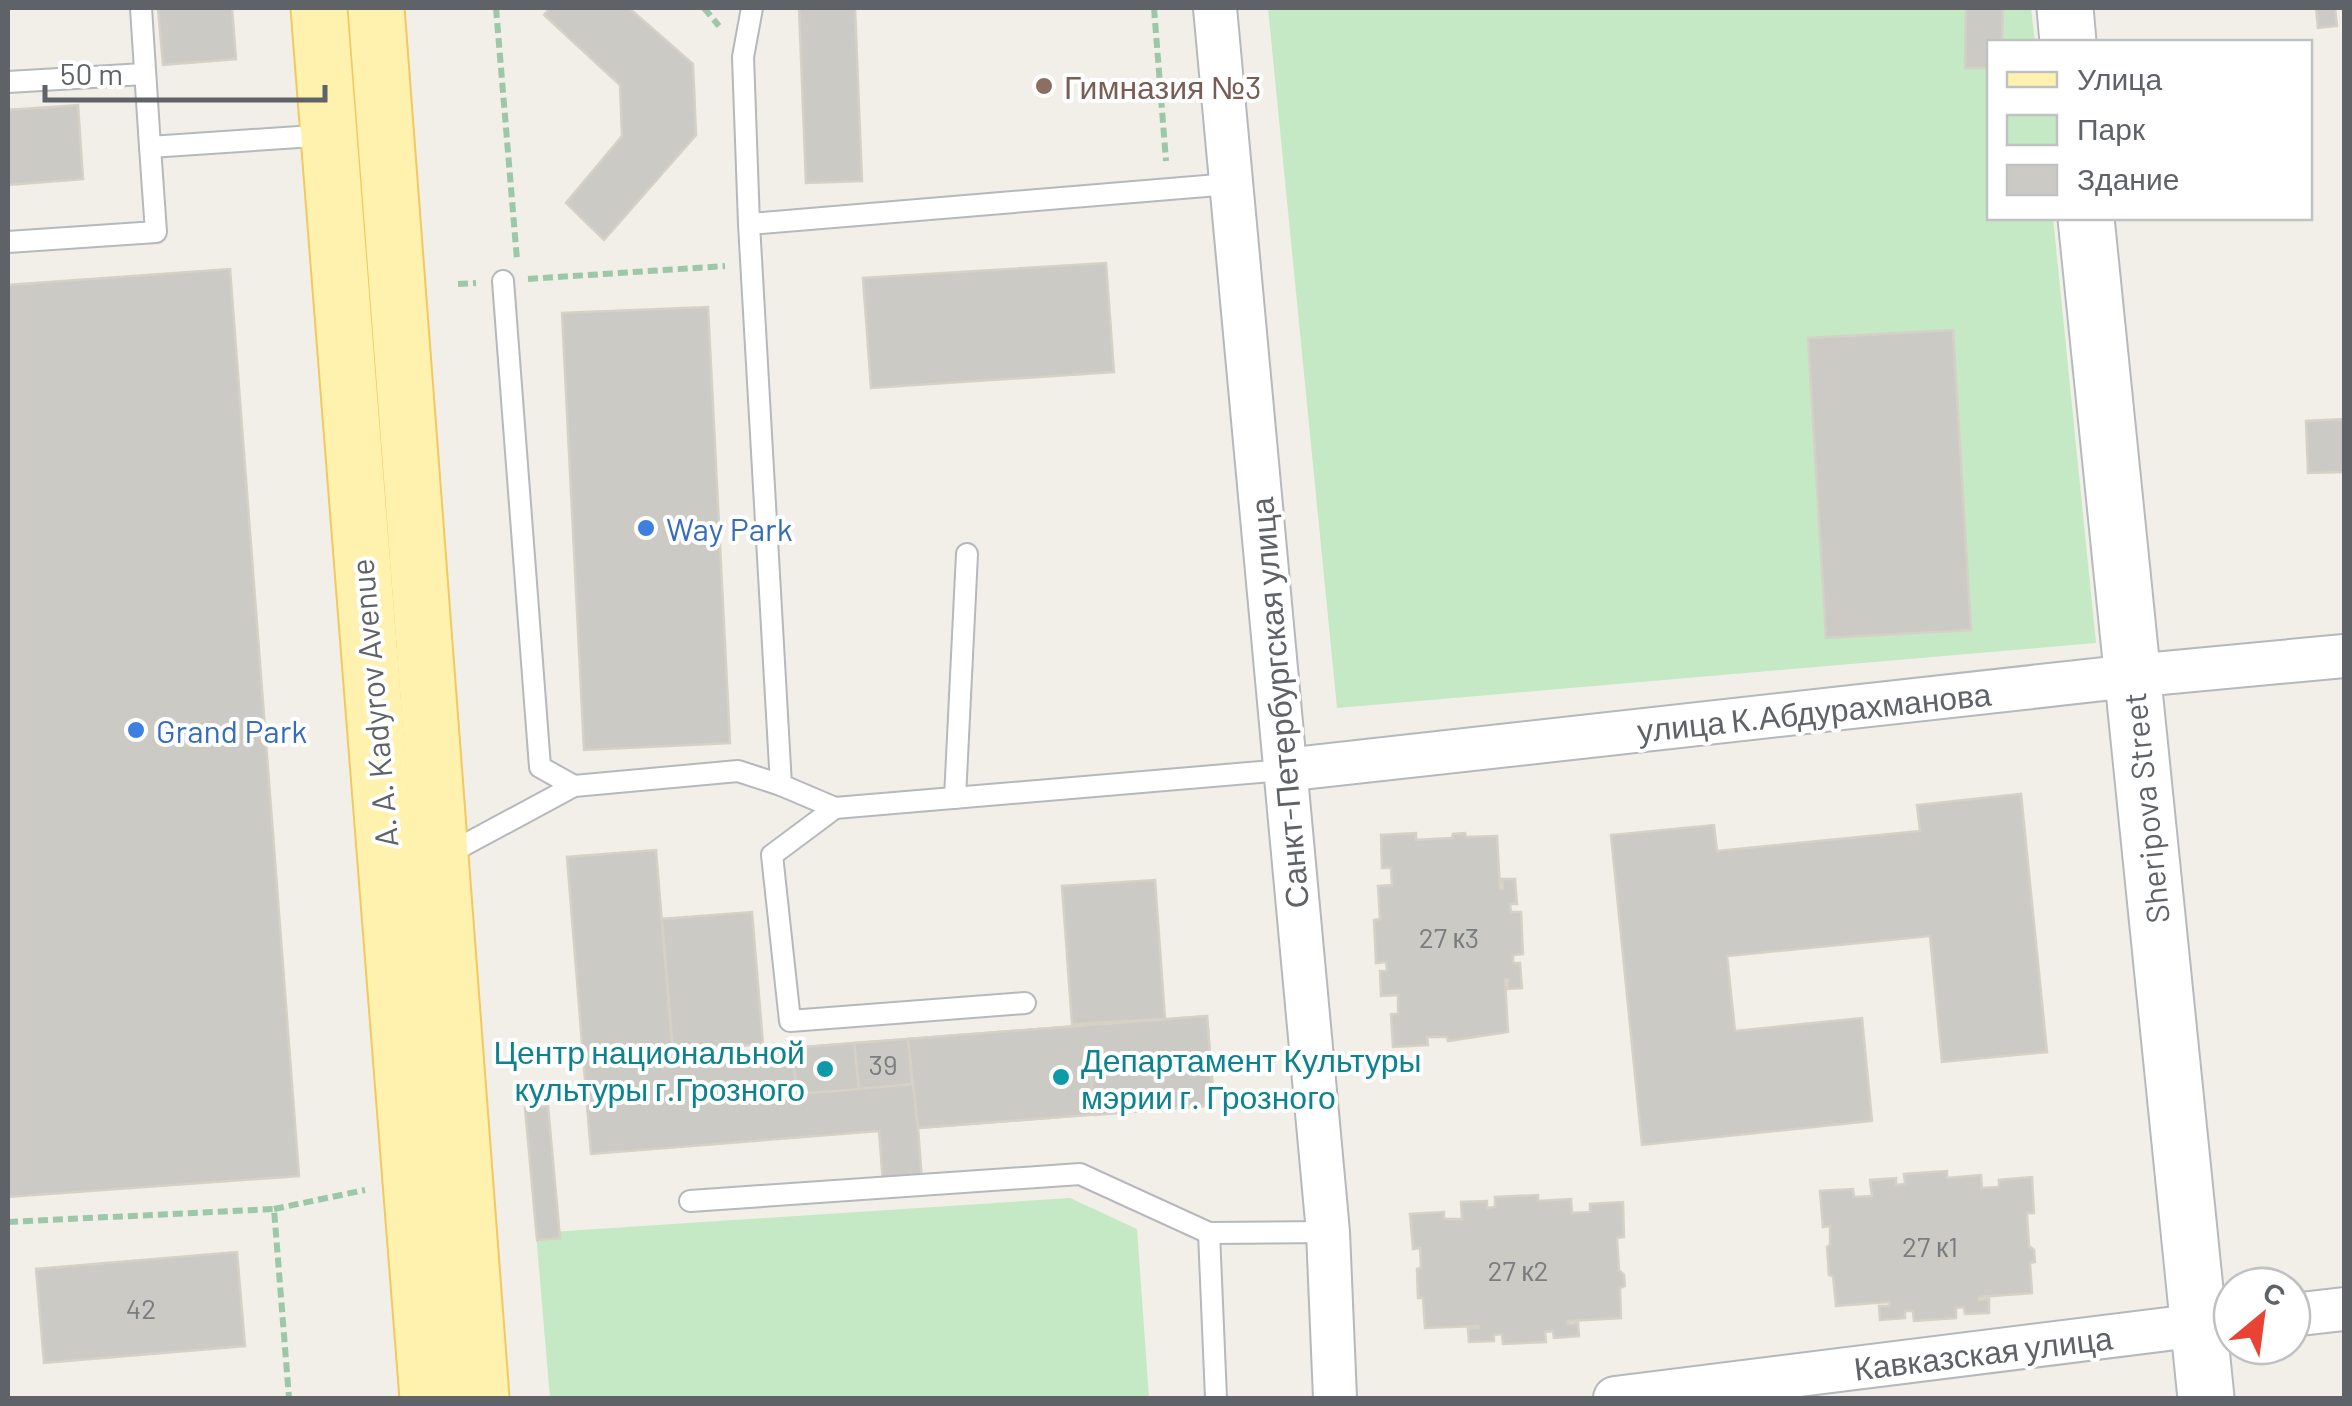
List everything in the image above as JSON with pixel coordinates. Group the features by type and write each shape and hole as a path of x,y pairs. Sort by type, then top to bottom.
{"main road":[{"name":"A. A. Kadyrov Avenue","path":"319,8 428,1398"},
{"name":"A. A. Kadyrov Avenue","path":"376,8 481,1398"},
{"path":"2065,8 2068,40"},
{"name":"Sheripova Street","path":"2086,220 2131,676 2212,1300"},
{"name":"Sheripova Street","path":"2206,1398 2212,1348"}],"street":[{"name":"Санкт-Петербургская улица","path":"1215,8 1328,1232 1335,1398"},
{"name":"улица К.Абдурахманова","path":"1284,770 2344,656"},
{"path":"2312,1313 2344,1309"},
{"name":"Кавказская улица","path":"1615,1398 2212,1323"}],"lane":[{"path":"8,242 156,232 141,8"},
{"path":"752,8 743,57 749,224 781,785"},
{"path":"8,82 144,74"},
{"path":"150,147 328,135"},
{"path":"749,224 1230,184"},
{"path":"511,280 540,766 574,786"},
{"path":"955,798 966,554"},
{"path":"440,858 574,786 738,771 835,808 1284,770"},
{"path":"835,808 772,856 790,1021 1025,1003"},
{"path":"690,1201 1080,1174 1209,1232 1328,1232"},
{"path":"1209,1232 1216,1398"}],"path":[{"path":"496,8 511,280"},
{"path":"1154,8 1168,189"},
{"path":"458,284 752,264"},
{"path":"8,1222 274,1209 366,1190"},
{"path":"274,1209 289,1398"}],"green space":[{"path":"1268,8 2031,8 2035,40 1987,40 1987,220 2053,220 2096,643 1337,708"},
{"path":"1070,1198 1137,1229 1149,1398 550,1398 536,1233"}],"building":[{"path":"158,8 232,8 236,59 163,65"},
{"path":"550,8 629,8 693,64 696,135 604,240 566,203 622,136 620,85 544,15"},
{"path":"799,8 855,8 862,181 806,183"},
{"path":"1966,8 2003,8 2002,40 1987,40 1987,68 1965,68"},
{"path":"2316,8 2335,8 2337,26 2318,28"},
{"path":"78,105 83,179 8,185 8,110"},
{"path":"1106,263 1114,372 871,388 863,278"},
{"name":"Grand Park","path":"230,269 299,1176 8,1197 8,285"},
{"path":"708,307 730,743 584,750 562,313"},
{"path":"1953,330 1971,630 1826,638 1808,338"},
{"path":"2344,419 2344,472 2308,473 2306,421"},
{"path":"2021,794 2047,1052 1942,1062 1930,936 1727,956 1735,1031 1862,1018 1872,1121 1642,1145 1611,835 1714,825 1717,851 1920,831 1917,805"},
{"path":"1416,833 1416,840 1452,838 1453,834 1465,833 1466,837 1497,836 1500,889 1502,879 1515,879 1517,904 1510,904 1511,912 1521,912 1523,954 1513,955 1513,963 1520,963 1522,988 1508,989 1505,979 1508,1032 1448,1041 1447,1037 1427,1037 1428,1045 1393,1047 1391,1014 1398,1014 1398,995 1381,996 1380,971 1387,971 1386,962 1376,963 1374,920 1380,919 1378,886 1392,885 1391,868 1382,868 1381,835"},
{"path":"656,850 673,1057 1207,1016 1214,1105 918,1128 922,1181 883,1183 879,1131 591,1154 567,857"},
{"path":"1155,880 1165,1019 1072,1024 1062,886"},
{"path":"752,912 763,1044 673,1051 662,919"},
{"name":"Департамент Культуры мэрии г. Грозного","path":"1207,1016 1214,1105 918,1128 908,1039"},
{"path":"908,1039 912,1084 859,1089 854,1043"},
{"name":"Центр национальной культуры г.Грозного","path":"854,1043 859,1089 797,1094 792,1048"},
{"path":"1210,1069 1214,1105 1095,1115 1090,1074"},
{"path":"548,1106 560,1238 537,1240 525,1108"},
{"path":"1947,1171 1947,1178 1981,1175 1982,1188 1999,1187 1999,1180 2032,1177 2034,1213 2027,1216 2029,1246 2034,1250 2035,1262 2030,1263 2032,1293 1979,1297 1989,1299 1989,1313 1965,1314 1964,1307 1956,1308 1956,1318 1914,1321 1913,1311 1905,1311 1905,1318 1880,1320 1879,1306 1889,1306 1889,1302 1836,1306 1833,1276 1829,1275 1830,1226 1823,1227 1820,1191 1853,1189 1854,1197 1872,1196 1870,1180 1896,1178 1896,1185 1905,1184 1904,1174"},
{"path":"1538,1195 1538,1201 1571,1199 1572,1213 1590,1212 1590,1204 1623,1202 1624,1237 1617,1238 1619,1270 1625,1286 1620,1288 1621,1318 1568,1321 1578,1323 1579,1336 1554,1338 1553,1331 1545,1332 1546,1342 1503,1344 1502,1334 1494,1335 1494,1341 1469,1342 1468,1329 1478,1326 1425,1328 1423,1298 1418,1298 1420,1248 1413,1249 1410,1214 1444,1212 1444,1219 1462,1219 1461,1202 1487,1201 1487,1208 1495,1207 1495,1197"},
{"path":"237,1252 245,1346 44,1363 36,1269"}],"place":[{"name":"Гимназия №3","path":"1044,86"},
{"name":"Way Park","path":"646,528"},
{"name":"Grand Park","path":"136,730"},
{"name":"Центр национальной культуры г.Грозного","path":"825,1069"},
{"name":"Департамент Культуры мэрии г. Грозного","path":"1061,1077"}]}
